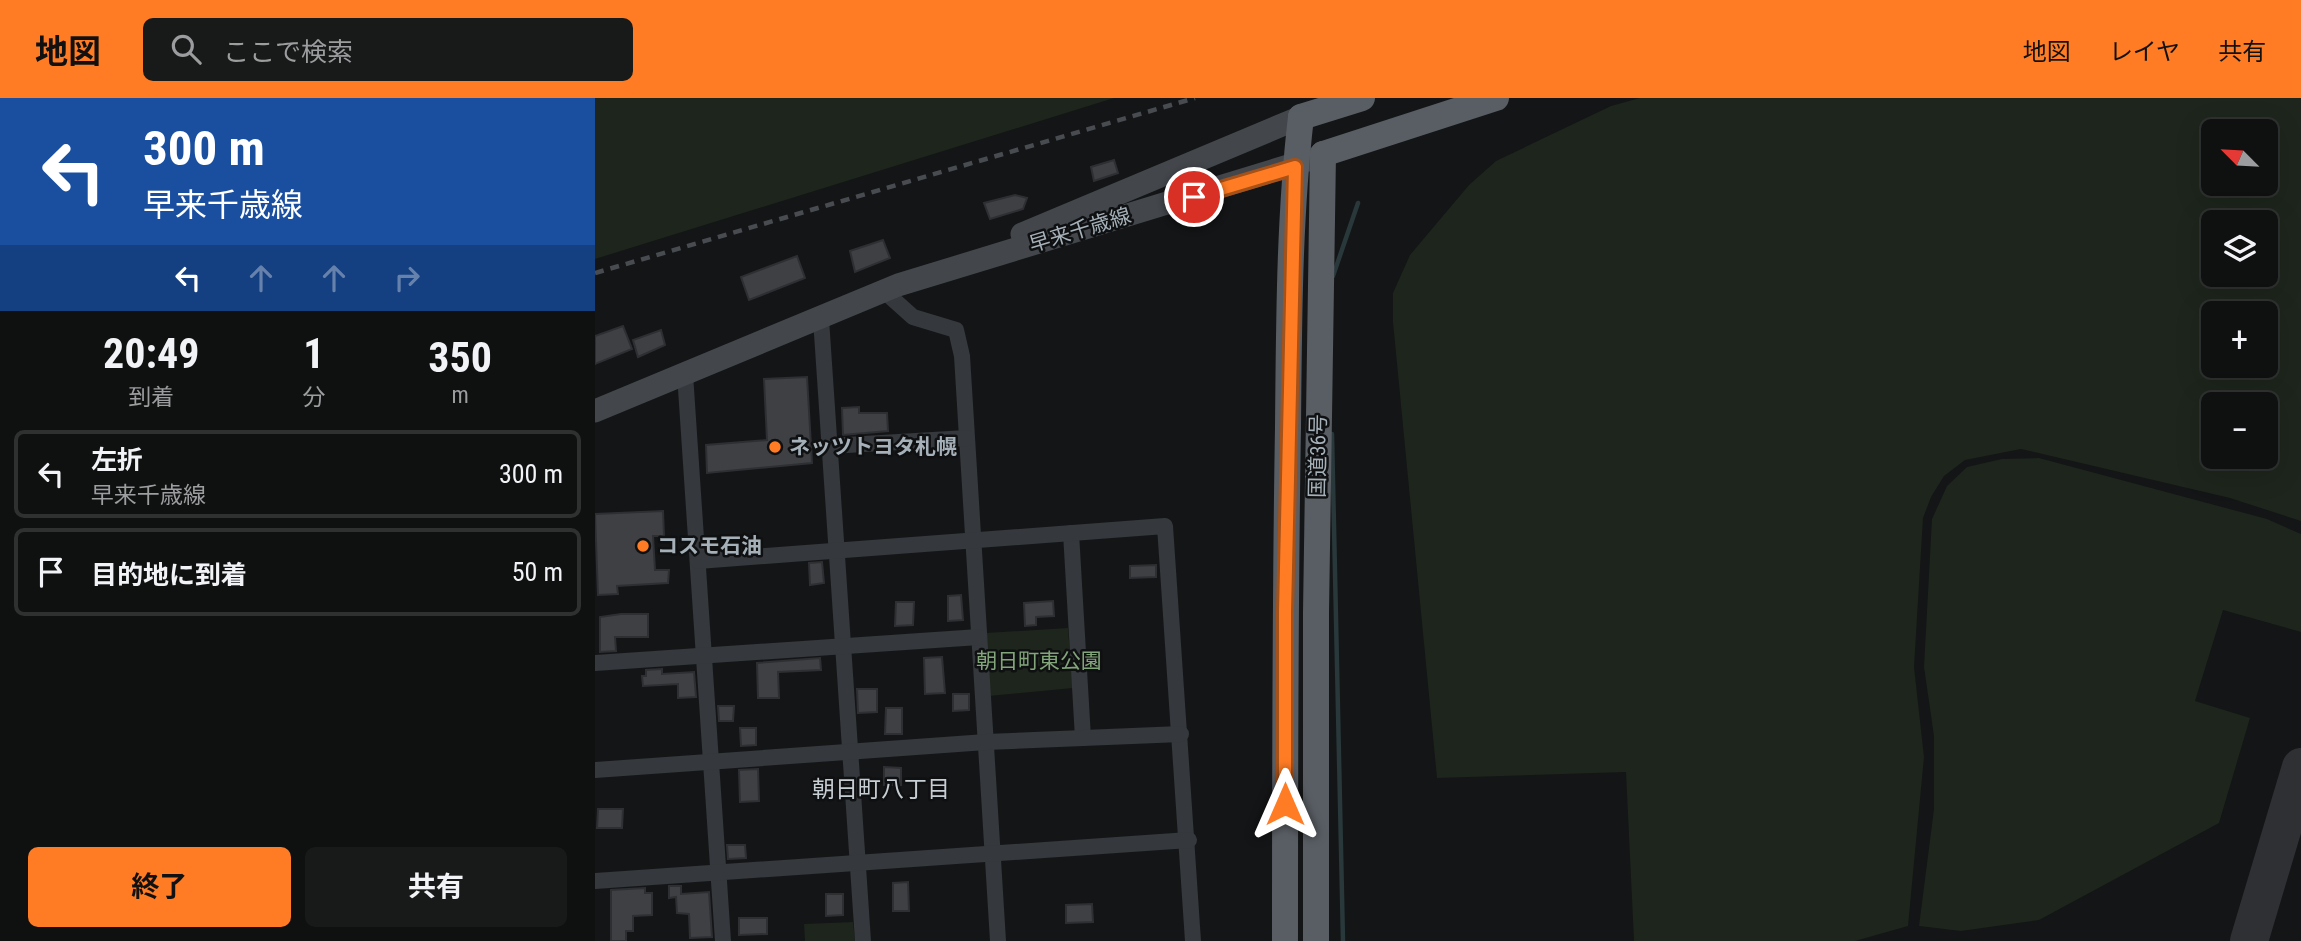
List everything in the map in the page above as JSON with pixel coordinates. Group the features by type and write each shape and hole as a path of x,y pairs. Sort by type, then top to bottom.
{"highway":[{"path":"1362,98 1301,117 1323,154 1496,98"},
{"name":"国道36号","path":"1286,941 1285,612 1295,167 1301,117"},
{"name":"国道36号","path":"1316,941 1315,613 1323,154"}],"main road":[{"name":"早来千歳線","path":"595,411 1301,117"},
{"name":"早来千歳線","path":"915,279 1295,167 1323,154"}],"street":[{"path":"884,291 913,317 956,330 962,356 998,941"},
{"path":"821,319 863,941"},
{"path":"685,374 723,941"},
{"path":"830,446 967,438"},
{"path":"698,561 1165,526 1189,839 1193,941"},
{"path":"1071,533 1083,738"},
{"path":"595,663 979,637"},
{"path":"595,770 986,742 1181,734"},
{"path":"595,881 718,870 1189,839"}],"green space":[{"path":"595,98 1114,98 595,259"},
{"path":"1640,98 2301,98 2301,521 2230,498 2021,449 1965,460 1944,476 1931,497 1923,518 1914,667 1924,757 1908,926 1855,941 1634,941 1626,772 1437,778 1393,322 1393,293 1410,255 1469,185 1496,161 1611,106"},
{"path":"2039,458 2267,519 2301,534 2301,632 2223,610 2195,701 2250,718 2219,823 2039,920 1961,931 1919,926 1934,809 1934,736 1924,667 1932,519 1947,486 1967,467 2002,459"},
{"name":"朝日町東公園","path":"1068,628 1073,688 989,696 985,633"},
{"path":"853,922 855,941 805,941 804,924"}],"building":[{"path":"1114,160 1118,173 1094,181 1091,167"},
{"path":"1015,195 1027,198 1023,209 990,219 984,203"},
{"path":"883,240 890,258 855,272 850,251"},
{"path":"797,256 805,278 749,300 741,277"},
{"path":"623,326 632,349 595,364 595,336"},
{"path":"661,330 665,345 638,357 633,340"},
{"path":"807,377 812,463 707,473 706,445 767,440 764,379"},
{"path":"859,407 859,413 887,413 888,431 843,435 842,408"},
{"path":"663,511 664,536 653,536 655,570 669,570 668,583 617,586 618,594 598,595 595,514"},
{"path":"822,562 824,583 810,585 809,563"},
{"path":"1156,565 1156,577 1130,578 1130,566"},
{"path":"961,595 963,620 948,621 948,596"},
{"path":"1053,601 1054,616 1036,617 1036,625 1025,626 1024,603"},
{"path":"896,602 914,602 913,625 895,626"},
{"path":"648,614 648,637 615,637 616,651 600,652 600,617"},
{"path":"942,657 945,693 925,694 924,658"},
{"path":"820,658 821,670 778,672 779,698 758,698 757,663"},
{"path":"662,669 662,674 694,672 696,697 678,698 678,684 643,686 642,676 646,676 646,670"},
{"path":"857,689 877,689 877,712 858,713"},
{"path":"953,694 969,694 969,710 953,711"},
{"path":"718,706 734,706 733,721 719,721"},
{"path":"886,708 902,708 902,734 885,734"},
{"path":"740,728 756,728 756,745 741,746"},
{"path":"884,767 901,768 901,785 884,785"},
{"path":"758,769 759,801 740,802 739,770"},
{"path":"598,809 623,809 622,828 597,828"},
{"path":"727,845 745,845 746,858 728,859"},
{"path":"908,882 909,911 893,911 893,883"},
{"path":"669,886 681,886 681,894 709,892 712,937 690,938 689,914 677,913 676,897 669,898"},
{"path":"645,888 645,893 652,893 652,915 633,916 633,931 626,931 626,941 611,941 611,890"},
{"path":"826,894 843,894 843,915 826,916"},
{"path":"1092,904 1093,922 1066,923 1066,905"},
{"path":"739,918 767,918 767,934 739,935"}],"waterway":[{"path":"1333,276 1358,203"},
{"path":"1332,434 1343,941"}],"taxiway":[{"path":"2249,941 2301,767"}],"railway":[{"path":"595,273 1195,98"}],"place":[{"name":"ネッツトヨタ札幌","path":"775,447"},
{"name":"コスモ石油","path":"643,546"}],"district":[{"name":"朝日町八丁目","path":"881,789"}],"route":[{"path":"1194,197 1295,167 1289,343 1285,804"}]}
